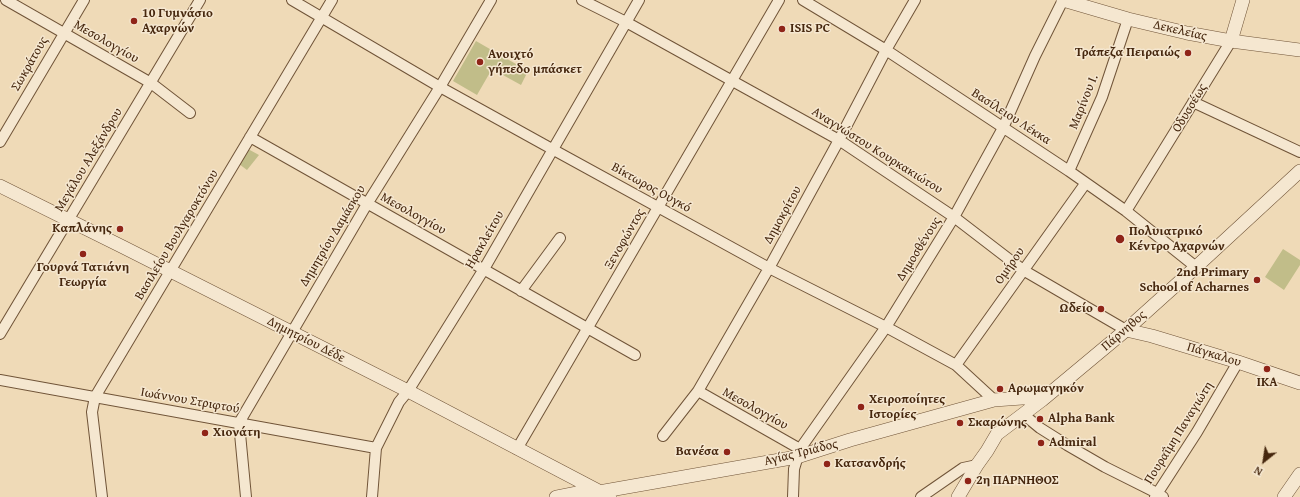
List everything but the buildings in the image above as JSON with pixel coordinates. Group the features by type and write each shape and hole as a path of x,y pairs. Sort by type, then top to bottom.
{"street":[{"name":"Μεσολογγίου","path":"6,0 151,84 190,113"},
{"name":"Σωκράτους","path":"0,142 84,0"},
{"name":"Μεγάλου Αλεξάνδρου","path":"0,334 200,0"},
{"name":"Βίκτωρος Ουγκό","path":"292,0 440,87 552,149 769,268 886,326 956,365 994,400"},
{"name":"Βασιλείου Βουλγαροκτόνου","path":"102,497 92,412 95,397 332,0"},
{"name":"Δημητρίου Δαμάσκου","path":"238,423 366,204 440,87 491,0"},
{"name":"Αναγνώστου Κουρκακιώτου","path":"582,0 626,22 839,140 954,217 1023,270 1126,330"},
{"name":"Ηρακλείτου","path":"372,497 376,448 399,402 408,391 484,269 639,0"},
{"name":"Ξενοφώντος","path":"517,449 779,0"},
{"name":"Βασίλειου Λέκκα","path":"803,0 886,50 1069,171 1126,212 1196,267"},
{"name":"Δημοκρίτου","path":"663,436 698,391 769,268 886,50 915,0"},
{"name":"Δεκελείας","path":"1063,0 1128,19 1187,33 1231,41 1300,50"},
{"name":"Δημοσθένους","path":"798,453 886,326 954,217 1003,128 1035,56 1063,0"},
{"name":"Οδυσσέως","path":"1126,212 1231,41 1243,0"},
{"name":"Μαρίνου Ι.","path":"1069,171 1102,96 1128,19"},
{"path":"1193,102 1300,152"},
{"name":"Μεσολογγίου","path":"250,137 635,356"},
{"name":"Πάρνηθος","path":"958,497 997,434 1042,400 1126,330 1300,171"},
{"name":"Ομήρου","path":"956,365 1086,184"},
{"name":"Δημητρίου Δέδε","path":"0,186 408,391 604,494"},
{"path":"521,291 560,238"},
{"name":"Πάγκαλου","path":"1126,330 1152,336 1238,362 1300,383"},
{"name":"Πουραΐμη Παναγιώτη","path":"1158,496 1238,362"},
{"name":"Ιωάννου Στριφτού","path":"0,380 376,448"},
{"name":"Μεσολογγίου","path":"698,391 798,453"},
{"name":"Αγίας Τριάδος","path":"556,497 581,492 604,494 798,453 994,400 1036,397 1042,400"},
{"path":"1023,414 1040,428 1105,467 1158,496"},
{"path":"238,423 246,497"},
{"path":"793,497 794,468 798,453"},
{"path":"920,497 962,468 977,465"},
{"path":"1284,497 1300,474"}],"shaded area":[{"name":"Ανοιχτό γήπεδο μπάσκετ","path":"476,41 528,71 521,85 492,69 477,95 453,81"},
{"path":"248,149 259,155 247,170 239,164"},
{"path":"1283,249 1300,260 1300,265 1284,290 1265,277"}],"place":[{"name":"10 Γυμνάσιο Αχαρνών","path":"134,21"},
{"name":"ISIS PC","path":"782,29"},
{"name":"Τράπεζα Πειραιώς","path":"1188,53"},
{"name":"Ανοιχτό γήπεδο μπάσκετ","path":"480,62"},
{"name":"Καπλάνης","path":"120,229"},
{"name":"Πολυιατρικό Κέντρο Αχαρνών","path":"1120,239"},
{"name":"Γουρνά Τατιάνη Γεωργία","path":"83,254"},
{"name":"2nd Primary School of Acharnes","path":"1257,280"},
{"name":"Ωδείο","path":"1101,309"},
{"name":"ΙΚΑ","path":"1267,369"},
{"name":"Αρωμαγηκόν","path":"1000,389"},
{"name":"Χειροποίητες Ιστορίες","path":"861,407"},
{"name":"Alpha Bank","path":"1040,419"},
{"name":"Σκαρώνης","path":"960,423"},
{"name":"Χιονάτη","path":"205,433"},
{"name":"Admiral","path":"1041,443"},
{"name":"Βανέσα","path":"727,452"},
{"name":"Κατσανδρής","path":"827,464"},
{"name":"2η ΠΑΡΝΗΘΟΣ","path":"968,481"}]}
